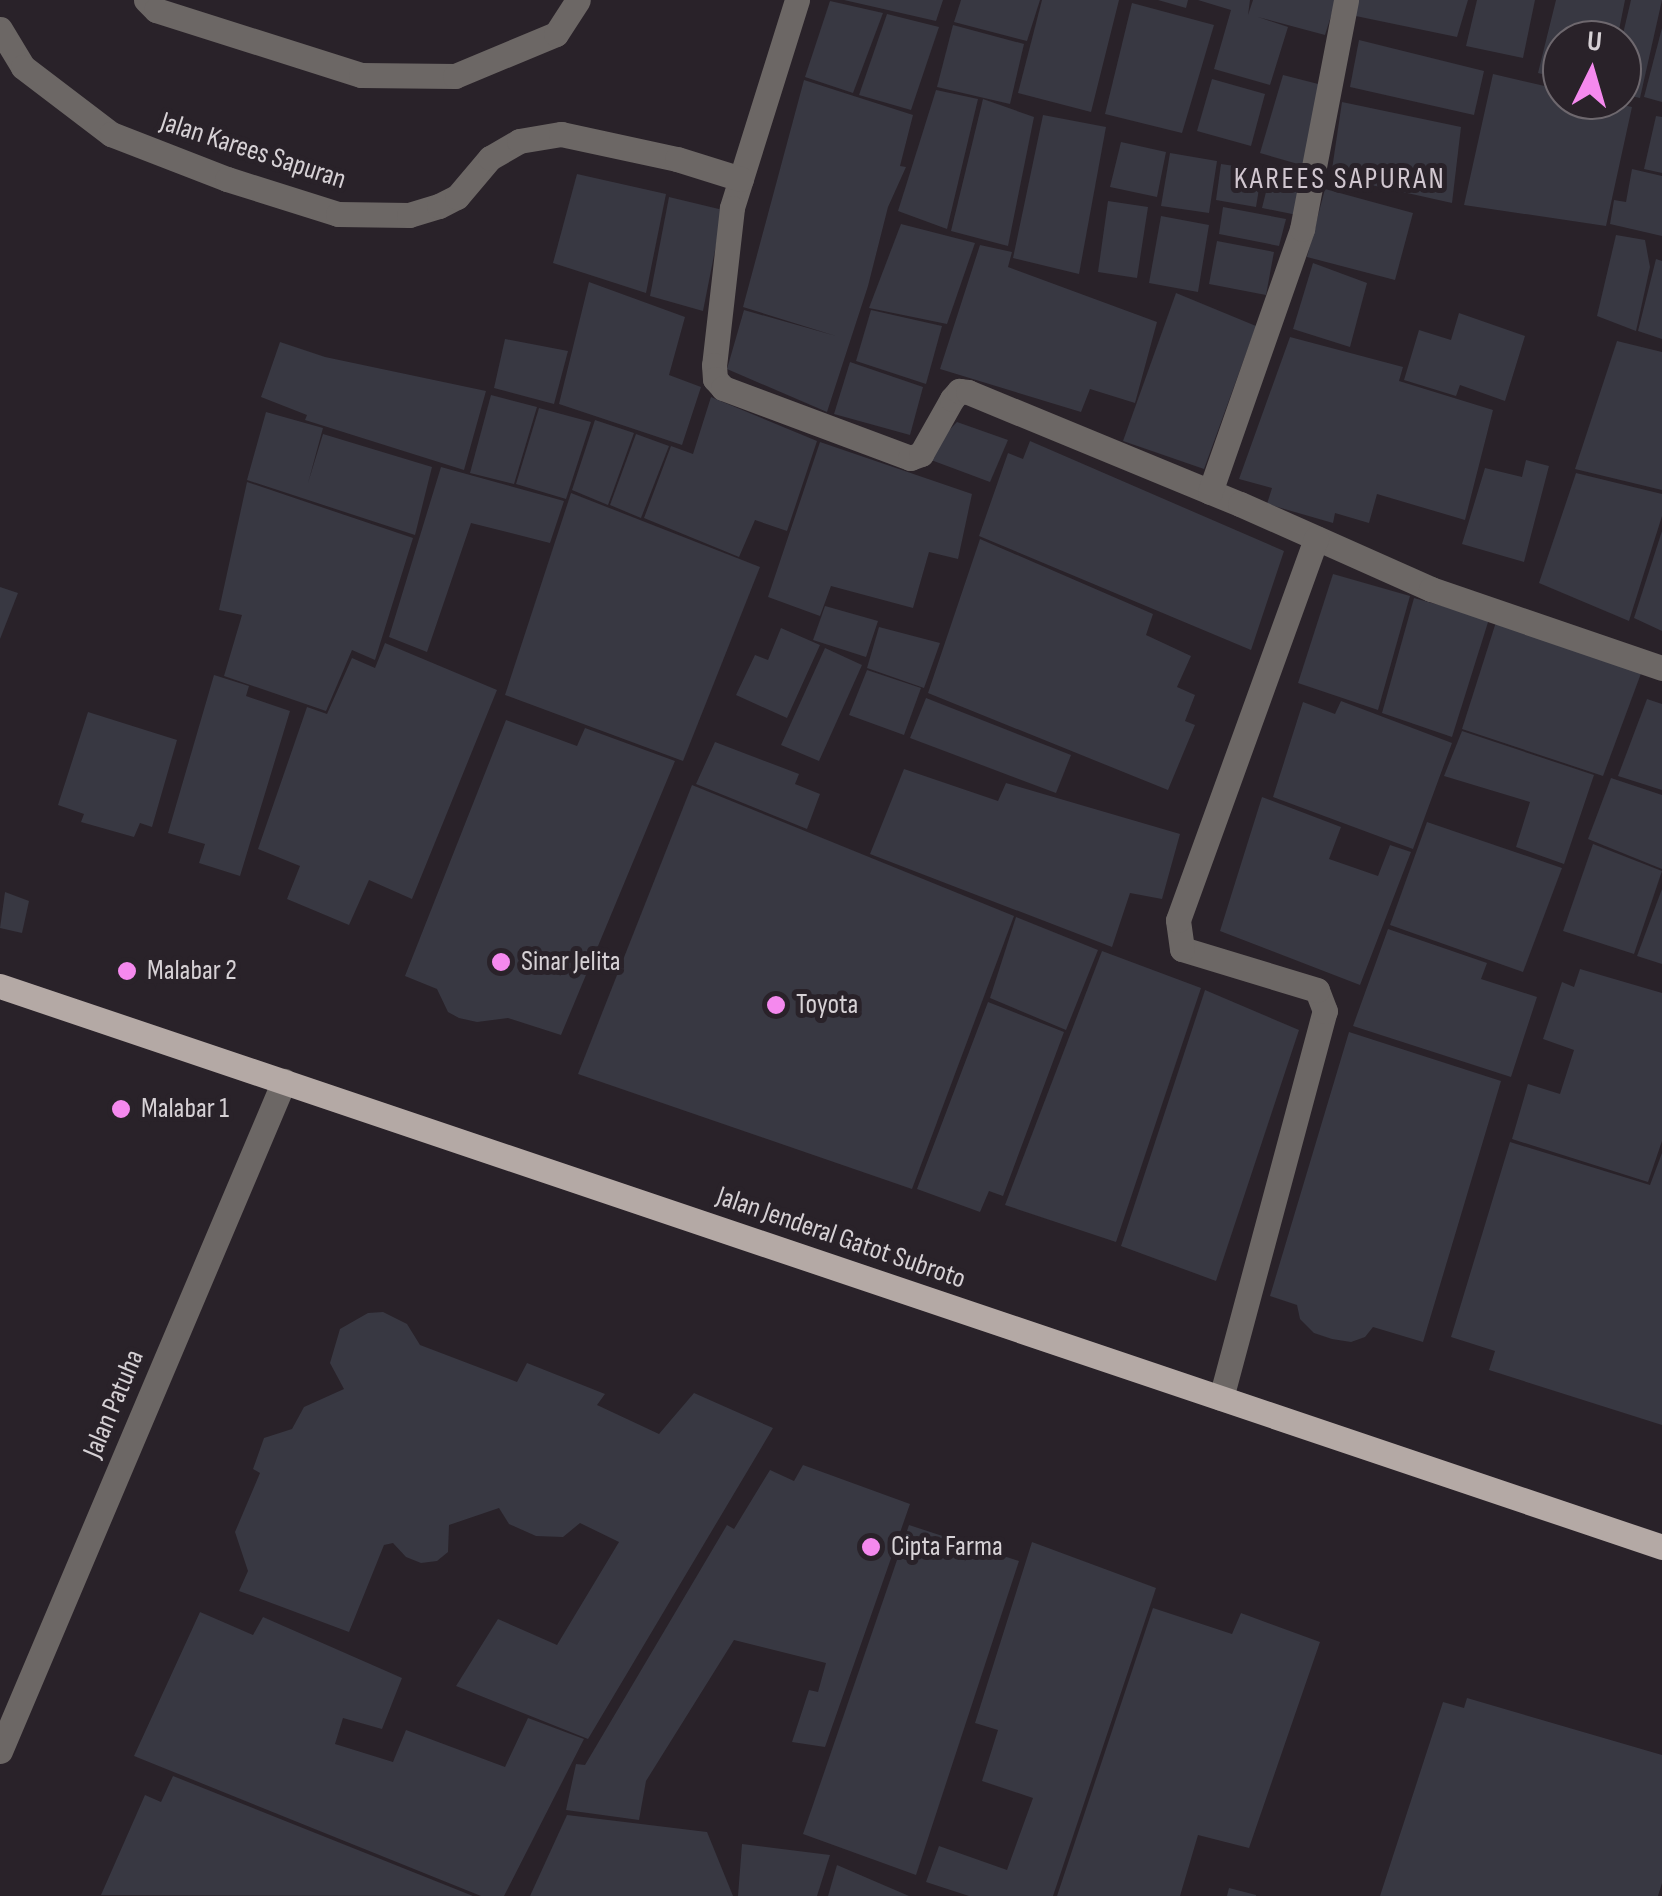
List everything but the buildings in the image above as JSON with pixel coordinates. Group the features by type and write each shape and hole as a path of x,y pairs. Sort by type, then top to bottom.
{"main road":[{"name":"Jalan Jenderal Gatot Subroto","path":"0,986 1662,1547"}],"street":[{"path":"146,0 156,10 362,75 455,76 556,34 578,0"},
{"path":"797,0 740,179 725,253 714,365 715,379 724,388 910,458 921,454 952,399 960,391 968,392 1431,589 1662,668"},
{"path":"1210,492 1302,230 1346,0"},
{"name":"Jalan Karees Sapuran","path":"0,29 23,67 111,134 227,179 338,214 408,215 439,206 457,196 490,158 519,142 561,134 677,159 740,179"},
{"path":"1221,1398 1325,1010 1317,990 1182,949 1178,920 1316,538"},
{"name":"Jalan Patuha","path":"0,1751 284,1080"}],"place":[{"name":"Sinar Jelita","path":"501,962"},
{"name":"Malabar 2","path":"127,971"},
{"name":"Toyota","path":"776,1005"},
{"name":"Malabar 1","path":"121,1109"},
{"name":"Cipta Farma","path":"871,1547"}],"district":[{"name":"KAREES SAPURAN","path":"1340,179"}]}
